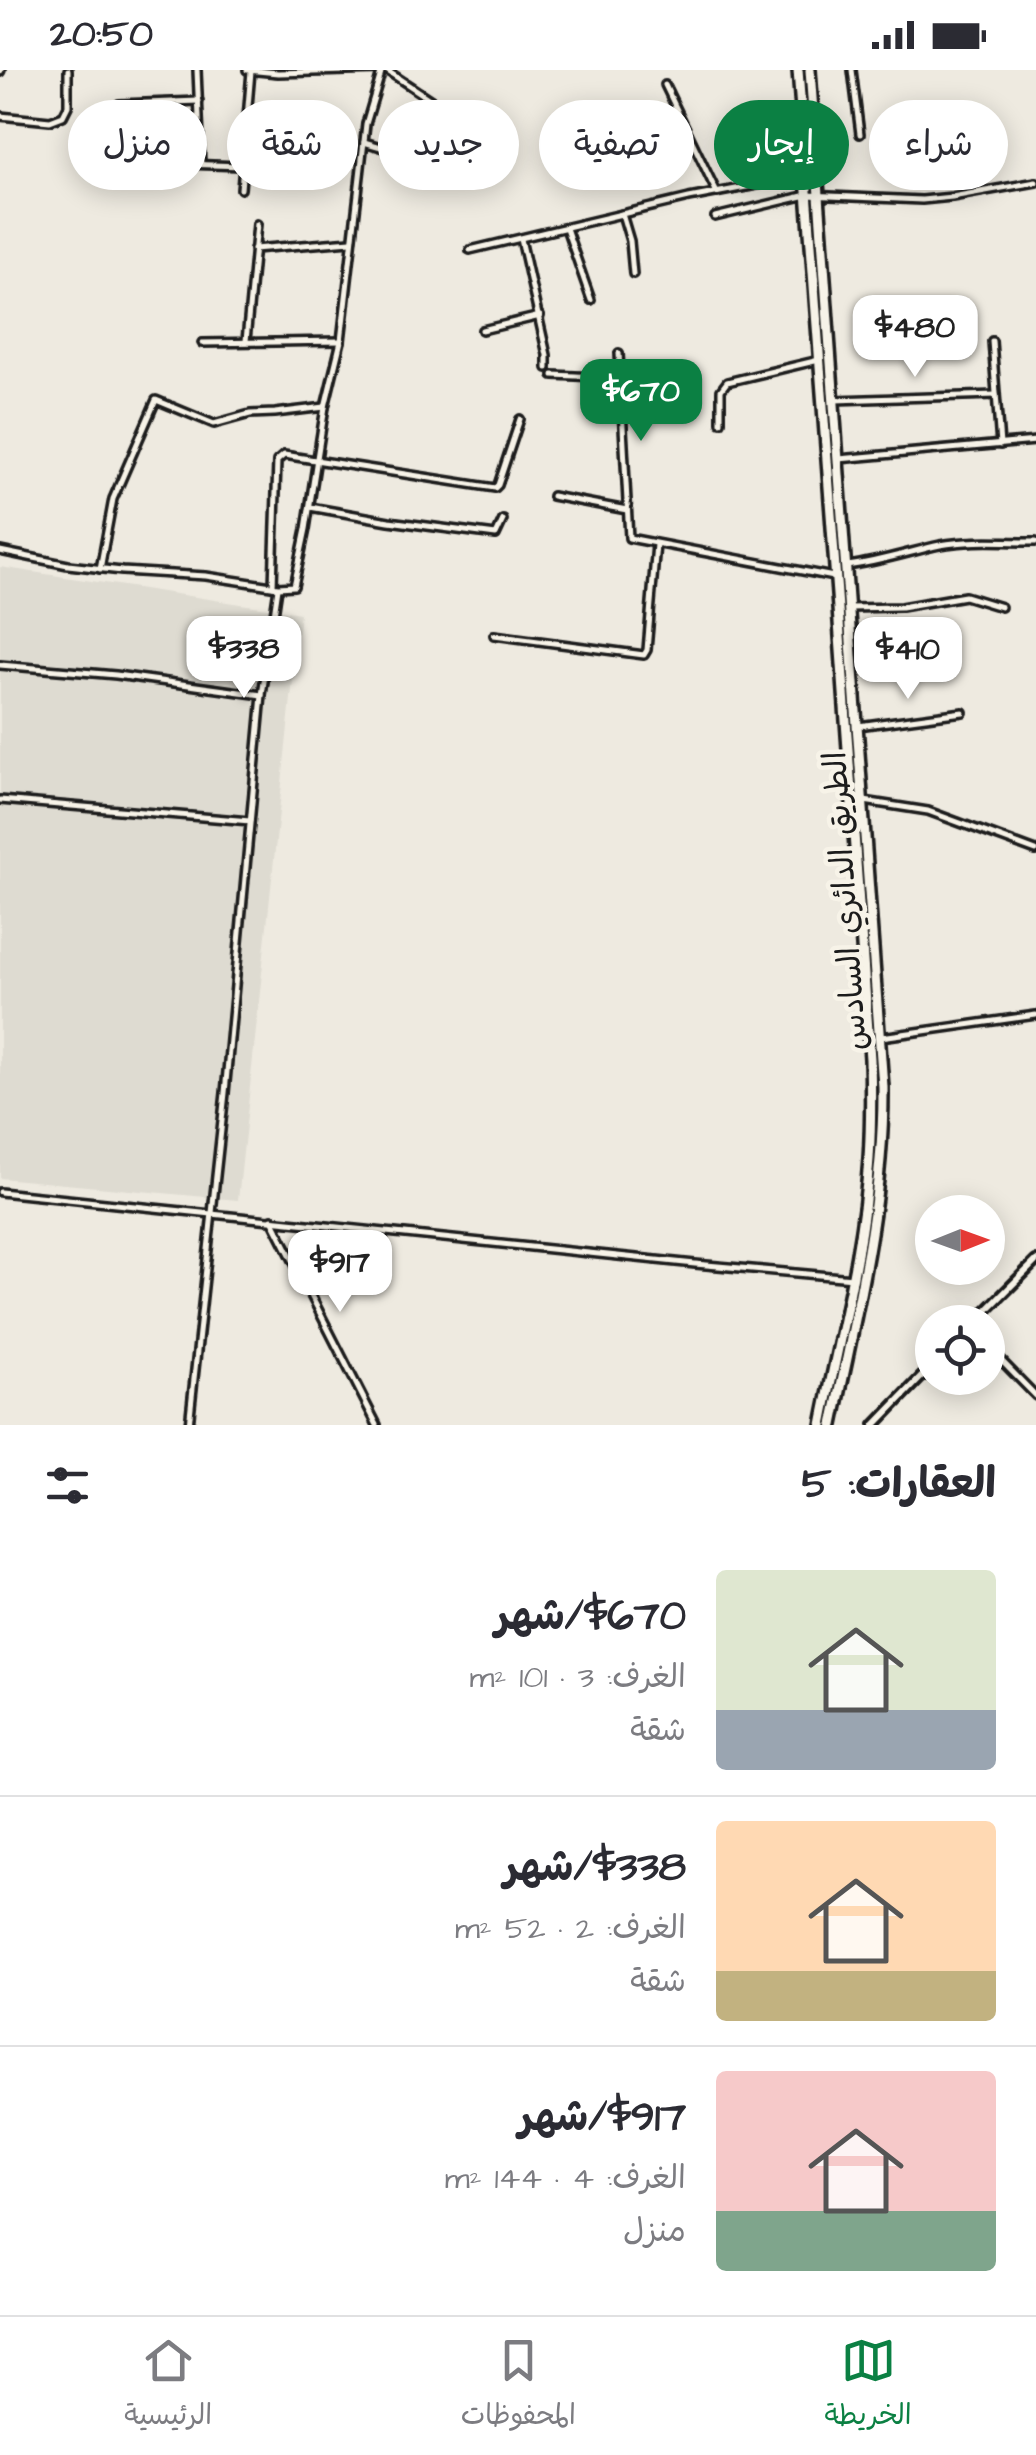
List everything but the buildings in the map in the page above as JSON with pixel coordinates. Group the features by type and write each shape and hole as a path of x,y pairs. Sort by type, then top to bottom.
{"highway":[{"name":"الطريق الدائري السادس","path":"798,70 800,100"},
{"name":"الطريق الدائري السادس","path":"810,70 819,360 871,1105 867,1178 852,1278 822,1425"},
{"name":"الطريق الدائري السادس","path":"811,190 839,459 882,1059 879,1179 833,1425"},
{"path":"833,554 846,553"},
{"path":"870,1059 882,1059"},
{"path":"867,1178 879,1179"}],"main road":[{"path":"992,1305 1036,1261"},
{"path":"874,1425 915,1383"}],"street":[{"path":"0,116 50,121 63,116 68,106 68,70"},
{"path":"197,70 198,100"},
{"path":"0,551 100,569 294,586 340,341 369,110 382,70 249,70 247,100"},
{"path":"386,70 430,100"},
{"path":"852,70 860,134"},
{"path":"665,84 716,192"},
{"path":"364,142 378,146"},
{"path":"715,217 813,196 922,200 1036,182"},
{"path":"470,250 727,190"},
{"path":"622,214 633,274"},
{"path":"246,342 256,224"},
{"path":"566,228 591,300"},
{"path":"521,238 540,316 547,368"},
{"path":"254,249 351,241"},
{"path":"482,330 540,316"},
{"path":"202,342 340,341"},
{"path":"992,341 1000,444"},
{"path":"619,353 629,538 834,577"},
{"path":"721,422 721,390 727,382 819,360"},
{"path":"553,375 620,378"},
{"path":"834,400 996,395"},
{"path":"100,569 113,499 156,400 214,424 250,414 325,407"},
{"path":"189,1425 275,586 277,461 284,456 495,488 520,419"},
{"path":"839,459 1036,442"},
{"path":"552,496 627,510"},
{"path":"310,507 496,535 503,520"},
{"path":"847,566 960,542 1036,542"},
{"path":"494,636 646,654 656,544"},
{"path":"850,608 901,607 966,596 1002,606"},
{"path":"0,664 116,674 262,695"},
{"path":"858,726 963,712"},
{"path":"0,800 250,820"},
{"path":"864,801 928,811 1036,851"},
{"path":"881,1037 1036,1015"},
{"path":"0,1192 863,1280"},
{"path":"272,1219 377,1425"},
{"path":"1005,1364 1036,1396"}],"shaded area":[{"path":"0,567 300,613 238,1200 0,1178"}]}
